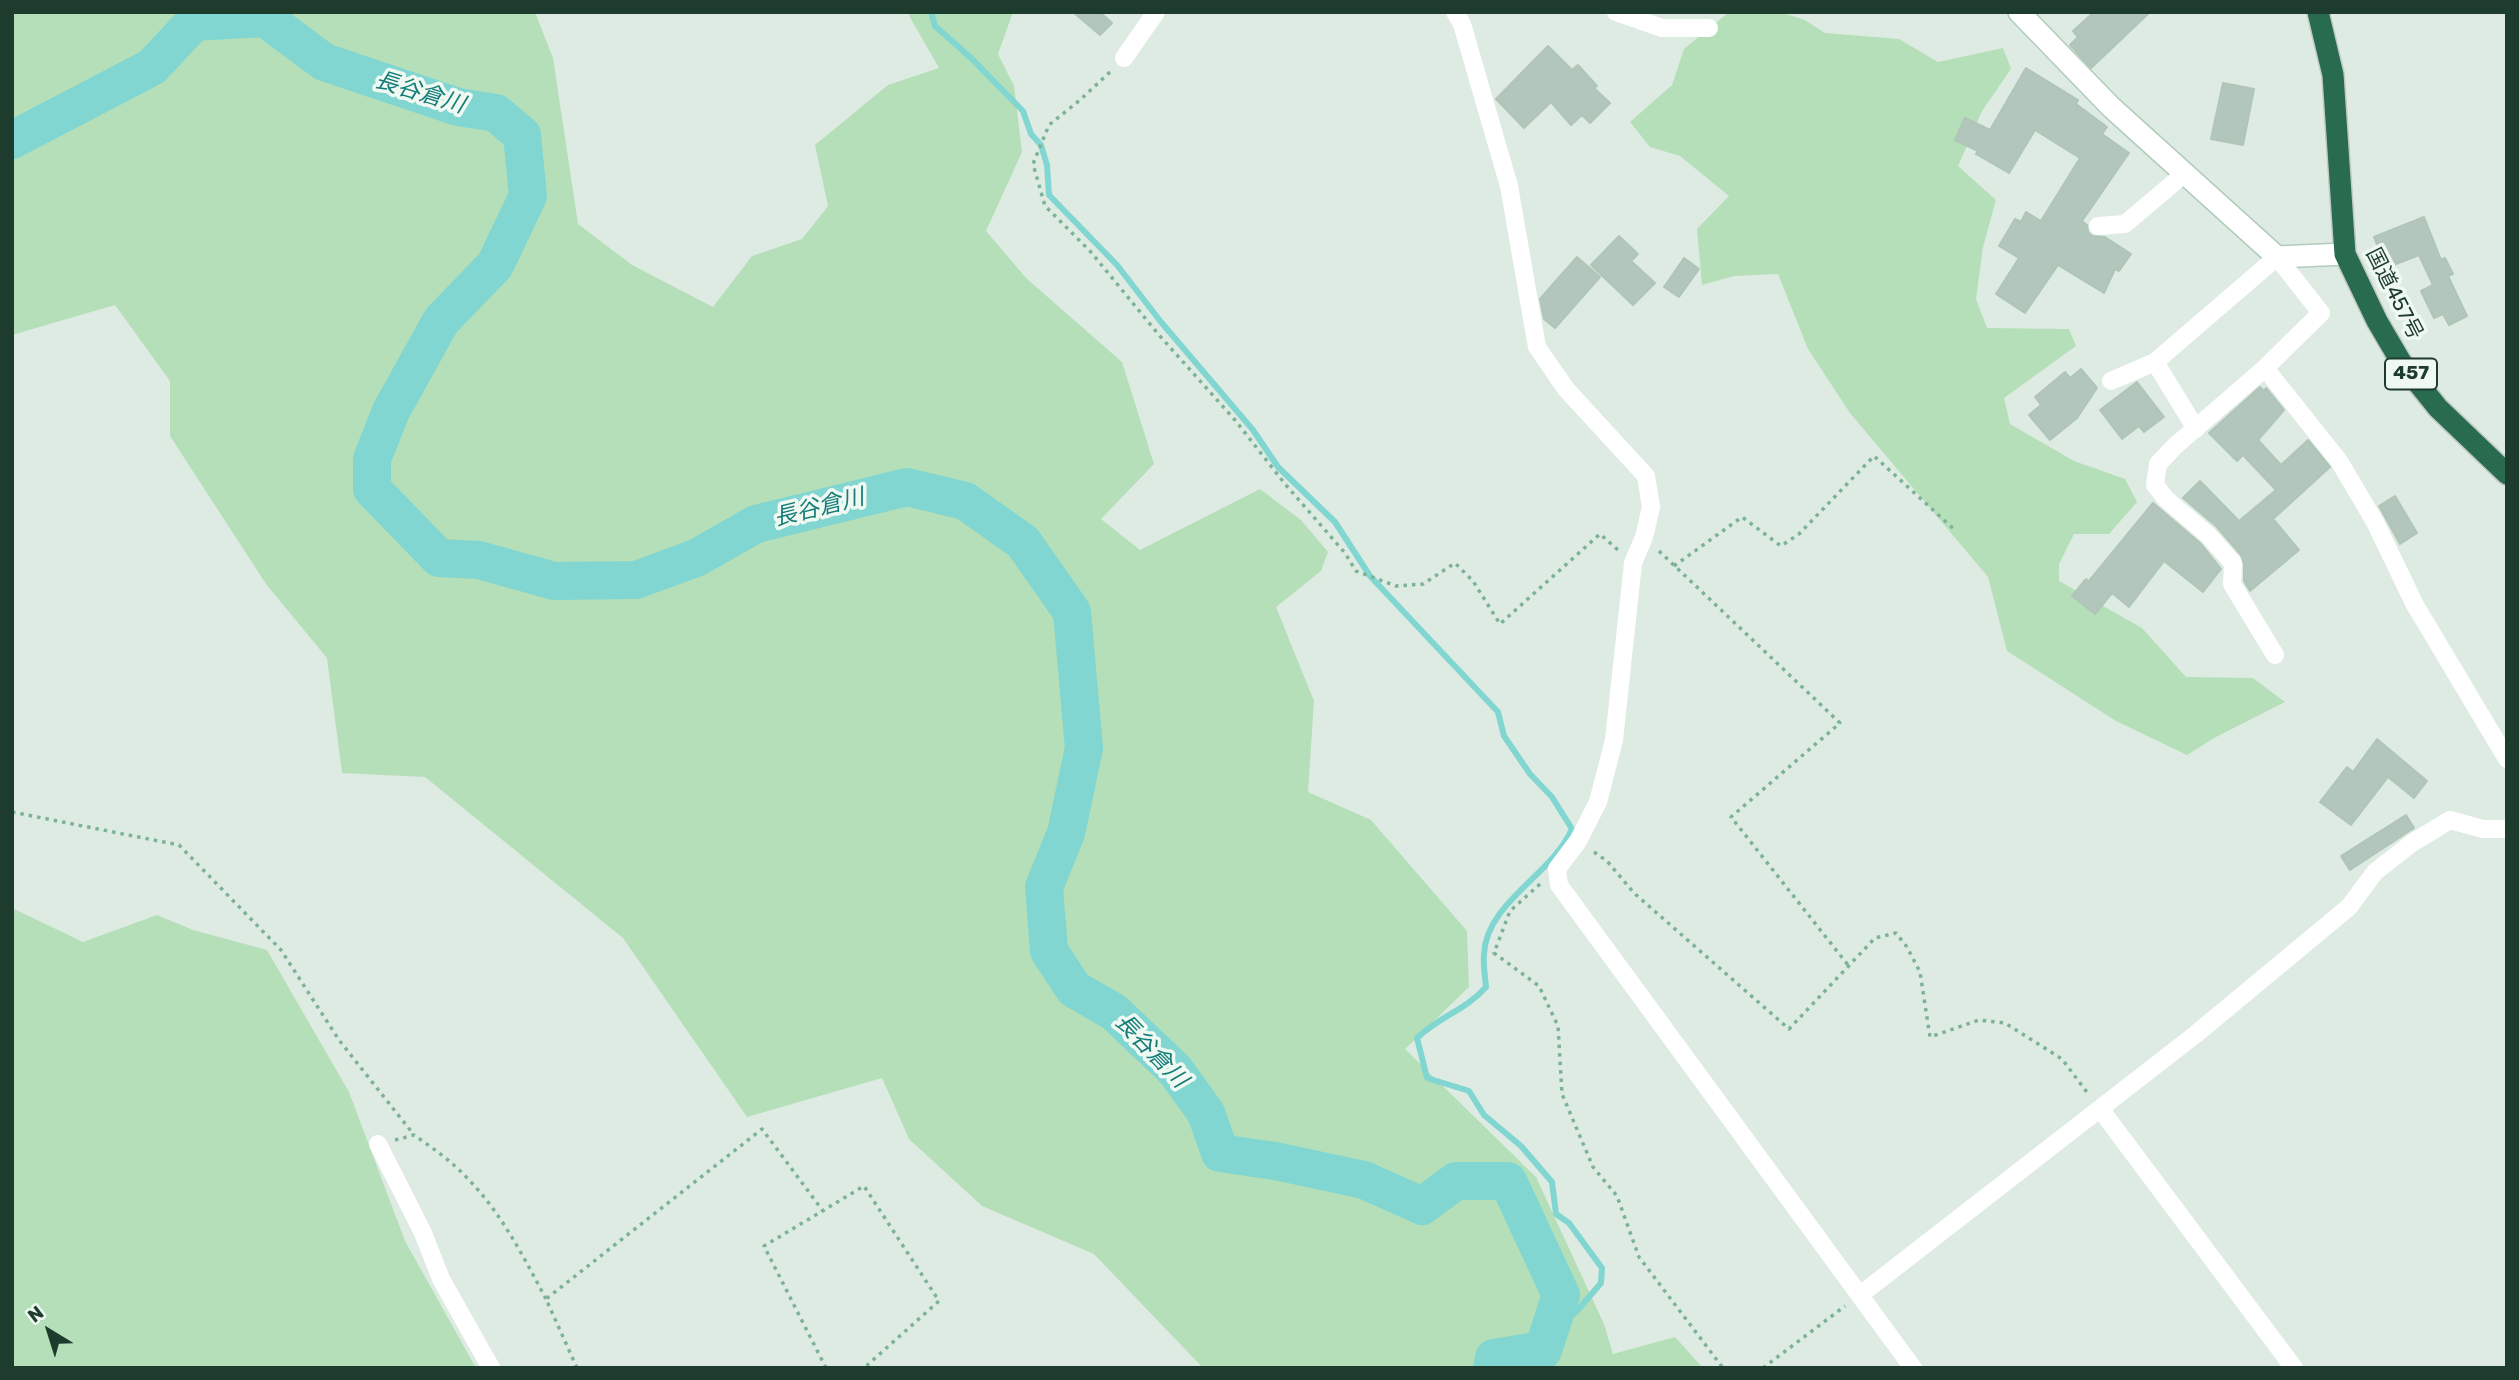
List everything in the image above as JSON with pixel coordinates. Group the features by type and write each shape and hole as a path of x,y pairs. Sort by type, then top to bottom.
{"highway":[{"name":"国道457号","path":"2318,12 2333,75 2345,254 2377,321 2401,362 2438,408 2507,474"}],"street":[{"path":"1124,58 1156,12"},
{"path":"1455,12 1462,24 1509,186 1538,348 1566,389 1646,476 1651,507 1644,537 1633,563 1614,740 1598,802 1578,841 1558,869 1559,885 1913,1368"},
{"path":"2019,12 2111,107 2277,257 2321,313 2265,368 2175,446 2158,464 2155,485 2165,499 2208,535 2233,563 2232,584 2275,655"},
{"path":"1618,13 1662,28 1709,28"},
{"path":"2098,226 2124,224 2184,174"},
{"path":"2110,381 2155,362 2277,257 2345,254"},
{"path":"2155,362 2196,429"},
{"path":"2265,368 2339,461 2375,522 2415,605 2507,759"},
{"path":"1860,1295 2101,1110 2349,907 2375,872 2413,843 2450,820 2483,829 2507,829"},
{"path":"2101,1110 2294,1368"},
{"path":"378,1143 423,1233 441,1279 491,1368"}],"path":[{"path":"1124,58 1080,100 1049,124 1033,164 1045,206 1090,251 1159,335 1235,420 1285,484 1345,553 1356,571 1396,586 1423,584 1455,563 1473,581 1500,624 1601,534 1633,563"},
{"path":"1674,566 1742,517 1780,546 1799,534 1874,456 1956,531"},
{"path":"1644,537 1840,723 1731,817 1848,965"},
{"path":"12,813 179,845 281,950 339,1040 414,1135 446,1157 470,1180 519,1249 546,1299 577,1368"},
{"path":"1578,841 1607,860 1634,893 1790,1029 1875,938 1896,933 1920,972 1930,1037 1979,1020 2005,1023 2062,1059 2101,1110"},
{"path":"1558,869 1510,911 1494,953 1539,986 1558,1026 1562,1094 1593,1167 1617,1196 1639,1257 1723,1368"},
{"path":"546,1299 762,1129 823,1211"},
{"path":"378,1143 414,1135"},
{"path":"825,1368 764,1246 864,1186 939,1301 864,1368"},
{"path":"1763,1368 1860,1295"}],"green space":[{"path":"12,12 535,12 553,58 578,224 632,265 713,307 752,256 802,239 828,206 815,145 888,85 939,68 907,12 1013,12 998,54 1014,86 1022,152 986,231 1026,278 1122,362 1154,464 1101,519 1140,550 1260,489 1301,520 1328,552 1321,571 1276,607 1314,701 1308,792 1371,820 1467,931 1469,987 1405,1049 1536,1177 1604,1324 1613,1354 1675,1337 1703,1368 1203,1368 1094,1254 982,1206 909,1139 882,1078 747,1117 623,938 425,777 342,773 327,658 266,584 170,436 170,381 115,305 12,335"},
{"path":"1729,12 1780,12 1805,20 1825,33 1899,39 1938,62 2003,48 2011,69 1982,111 1958,166 1996,200 1983,247 1976,299 1987,328 2069,329 2076,346 2004,398 2010,424 2074,461 2125,479 2137,502 2109,534 2074,534 2059,564 2059,581 2142,628 2186,677 2253,678 2285,702 2214,738 2187,755 2116,721 2007,651 1988,577 1850,413 1808,349 1778,274 1734,276 1702,285 1697,229 1729,196 1680,156 1650,147 1630,122 1672,85 1684,49"},
{"path":"12,908 83,942 157,915 193,930 267,950 349,1092 405,1241 476,1368 12,1368"}],"building":[{"path":"1073,12 1100,12 1112,23 1100,35"},
{"path":"2094,12 2150,12 2091,68 2070,45 2078,37 2073,31"},
{"path":"1548,46 1572,70 1578,65 1597,86 1594,88 1610,103 1590,123 1582,115 1571,125 1551,102 1524,128 1496,99"},
{"path":"2026,68 2078,100 2076,104 2107,127 2102,134 2129,153 2082,221 2092,236 2105,237 2131,254 2119,271 2115,269 2104,293 2058,265 2025,313 1996,294 2019,258 1999,246 2015,219 2021,222 2026,212 2041,221 2080,158 2035,130 2009,173 1976,154 1978,151 1955,140 1965,118 1990,130"},
{"path":"2223,83 2254,89 2243,145 2211,139"},
{"path":"2424,217 2441,260 2445,258 2453,274 2448,276 2467,316 2449,325 2443,314 2434,318 2421,291 2433,285 2419,255 2386,268 2374,237"},
{"path":"1619,236 1638,254 1631,261 1655,283 1633,305 1591,265"},
{"path":"1577,257 1600,277 1555,328 1544,319 1540,299"},
{"path":"1684,258 1699,269 1679,297 1664,287"},
{"path":"2081,369 2097,388 2077,418 2050,440 2029,415 2041,405 2035,397 2065,372 2070,378"},
{"path":"2137,382 2164,417 2144,432 2139,426 2122,439 2100,410"},
{"path":"2260,387 2264,391 2266,388 2284,410 2258,440 2281,465 2308,440 2330,467 2273,519 2299,550 2250,591 2244,581 2241,555 2216,526 2183,498 2200,481 2239,521 2276,490 2243,455 2237,461 2209,433"},
{"path":"2395,496 2417,533 2400,544 2379,506"},
{"path":"2153,503 2200,543 2221,569 2203,592 2164,561 2129,607 2112,593 2095,614 2072,596 2086,579 2089,581"},
{"path":"2377,739 2427,781 2414,798 2388,777 2351,825 2320,802 2347,767 2353,772"},
{"path":"2406,815 2414,828 2350,870 2341,856"}],"waterway":[{"path":"931,12 935,26 1023,111 1031,134 1041,145 1047,165 1049,195 1117,265 1161,322 1253,430 1278,467 1335,522 1370,576 1498,712 1504,736 1530,774 1552,797 1572,829 1550,861 1507,904 1496,919 1484,954 1486,987 1470,1002 1417,1038 1427,1078 1469,1091 1484,1115 1521,1146 1552,1182 1556,1214 1569,1223 1602,1268 1601,1283 1577,1311 1548,1335"},
{"name":"長谷倉川","path":"12,140 152,67 194,22 265,18 324,62 458,107 496,113 522,135 528,196 495,265 441,321 391,411 372,459 372,489 439,558 479,560 554,581 636,580 696,558 756,524 907,487 965,501 1023,542 1072,612 1084,748 1066,833 1044,887 1049,951 1074,989 1114,1012 1175,1070 1206,1113 1220,1153 1275,1161 1364,1180 1422,1206 1456,1181 1508,1181 1561,1295 1543,1350 1494,1358 1492,1368"}]}
